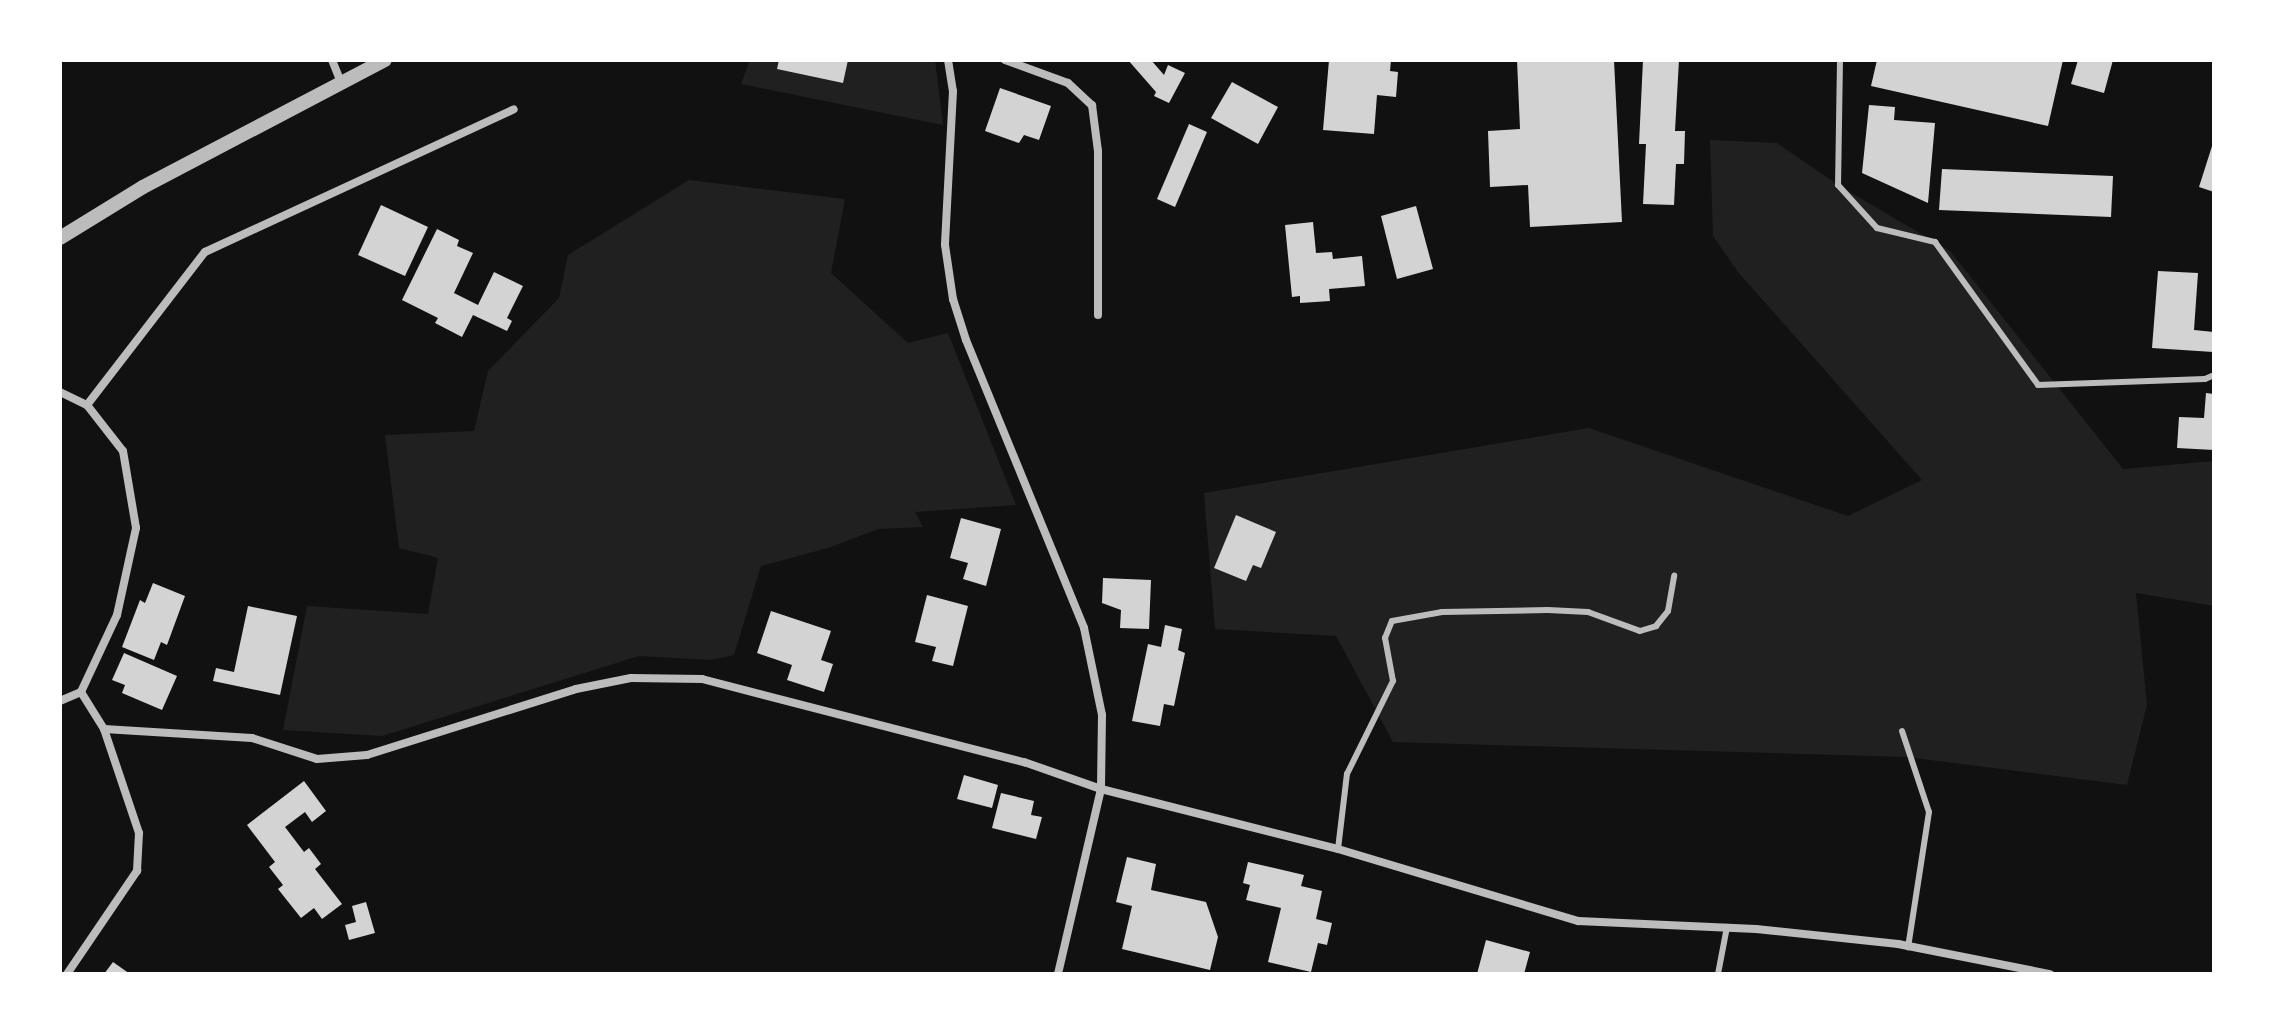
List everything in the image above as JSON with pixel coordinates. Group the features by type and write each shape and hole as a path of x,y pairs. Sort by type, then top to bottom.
{"street":[{"path":"332,60 341,82"},
{"path":"60,238 143,187 385,60"},
{"path":"948,60 953,91 945,245 953,299 966,340 1084,628 1102,715 1101,789 1058,974"},
{"path":"1005,60 1068,83 1092,105 1098,151 1098,315"},
{"path":"87,405 205,252 514,109"},
{"path":"60,392 87,405 123,451 136,528 117,615 81,692 60,701"},
{"path":"104,729 252,738 317,759 367,755 576,689 631,678 702,679 1024,762 1101,789 1338,849 1578,921 1727,927 1908,947 2050,974"},
{"path":"67,974 137,871 139,833 104,729 81,692"}],"lane":[{"path":"1840,60 1838,185 1877,228 1935,242 2038,385 2205,379 2214,375"},
{"path":"1338,849 1347,774 1393,681 1385,638 1392,621 1442,612 1548,610 1588,612 1640,631 1656,626 1668,611 1674,576"},
{"path":"1902,731 1929,812 1908,947"},
{"path":"1718,974 1727,927"}],"shaded area":[{"path":"750,60 935,60 943,125 741,84"},
{"path":"1710,140 1777,143 1838,185 1950,251 2123,469 2214,461 2214,606 2136,593 2147,705 2127,785 1907,757 1393,742 1336,636 1215,629 1204,493 1589,428 1848,516 1922,480 1738,272 1713,236"},
{"path":"689,180 845,199 831,273 908,343 948,333 1016,505 915,512 923,527 878,529 828,548 761,566 734,655 711,660 639,656 382,736 283,730 307,606 428,614 438,558 399,548 385,435 474,431 488,371 559,298 568,255"}],"building":[{"path":"779,60 848,60 843,83 777,69"},
{"path":"1128,60 1151,60 1164,75 1168,65 1185,73 1169,103 1154,96 1156,92"},
{"path":"1329,60 1391,60 1390,71 1398,72 1396,97 1377,95 1374,134 1323,130"},
{"path":"1517,60 1614,60 1622,222 1530,227 1528,185 1490,187 1488,131 1520,129"},
{"path":"1643,60 1679,60 1675,131 1685,131 1684,164 1676,164 1674,205 1643,204 1646,144 1639,144"},
{"path":"1877,60 2063,60 2048,126 1871,86"},
{"path":"2078,60 2113,60 2104,93 2071,84"},
{"path":"1232,82 1278,107 1258,144 1211,118"},
{"path":"1000,88 1051,106 1039,140 1024,135 1019,143 985,131"},
{"path":"1869,105 1895,107 1894,120 1935,123 1928,203 1862,173"},
{"path":"1189,124 1207,132 1175,207 1157,199"},
{"path":"2214,143 2214,192 2199,187"},
{"path":"1942,169 2113,176 2111,217 1939,210"},
{"path":"381,205 428,227 405,276 358,255"},
{"path":"1416,206 1433,269 1397,279 1381,216"},
{"path":"1313,222 1316,253 1332,252 1333,259 1362,256 1365,286 1329,289 1330,301 1300,303 1300,296 1292,297 1285,225"},
{"path":"437,229 459,240 457,246 473,253 454,293 478,305 494,272 523,286 507,318 512,321 507,331 473,315 462,337 435,323 438,318 402,300"},
{"path":"2158,271 2198,273 2194,330 2214,332 2213,352 2152,348"},
{"path":"2206,393 2214,394 2214,450 2177,448 2179,417 2204,418"},
{"path":"1236,515 1276,532 1261,568 1253,565 1246,581 1214,568"},
{"path":"961,518 1001,529 986,586 963,579 968,563 950,558"},
{"path":"1103,578 1151,580 1149,629 1120,628 1121,610 1102,603"},
{"path":"153,583 185,596 167,645 161,642 154,660 122,647 140,600 145,603"},
{"path":"927,595 968,606 953,666 932,661 936,647 915,642"},
{"path":"248,606 297,616 280,695 213,681 216,668 234,672"},
{"path":"771,611 831,631 821,660 833,664 824,692 787,680 792,665 757,653"},
{"path":"1165,625 1182,629 1178,650 1185,653 1174,706 1164,704 1160,726 1132,721 1148,644 1161,647"},
{"path":"124,653 177,676 162,710 122,693 125,685 112,680"},
{"path":"964,775 998,785 992,808 957,799"},
{"path":"304,781 326,811 312,822 305,812 285,827 304,852 309,848 321,864 315,869 342,904 322,919 314,908 301,918 278,889 283,885 269,867 275,862 247,825"},
{"path":"1001,793 1034,801 1031,815 1042,817 1036,839 992,828"},
{"path":"1127,857 1156,864 1151,890 1206,902 1218,937 1210,970 1122,949 1132,906 1116,902"},
{"path":"1248,862 1304,875 1301,886 1322,891 1316,919 1332,923 1327,945 1318,943 1311,972 1268,962 1281,908 1246,900 1250,885 1243,883"},
{"path":"366,902 375,933 349,940 345,925 356,922 352,906"},
{"path":"1486,940 1530,952 1524,974 1477,974"},
{"path":"113,962 130,974 104,974"}]}
